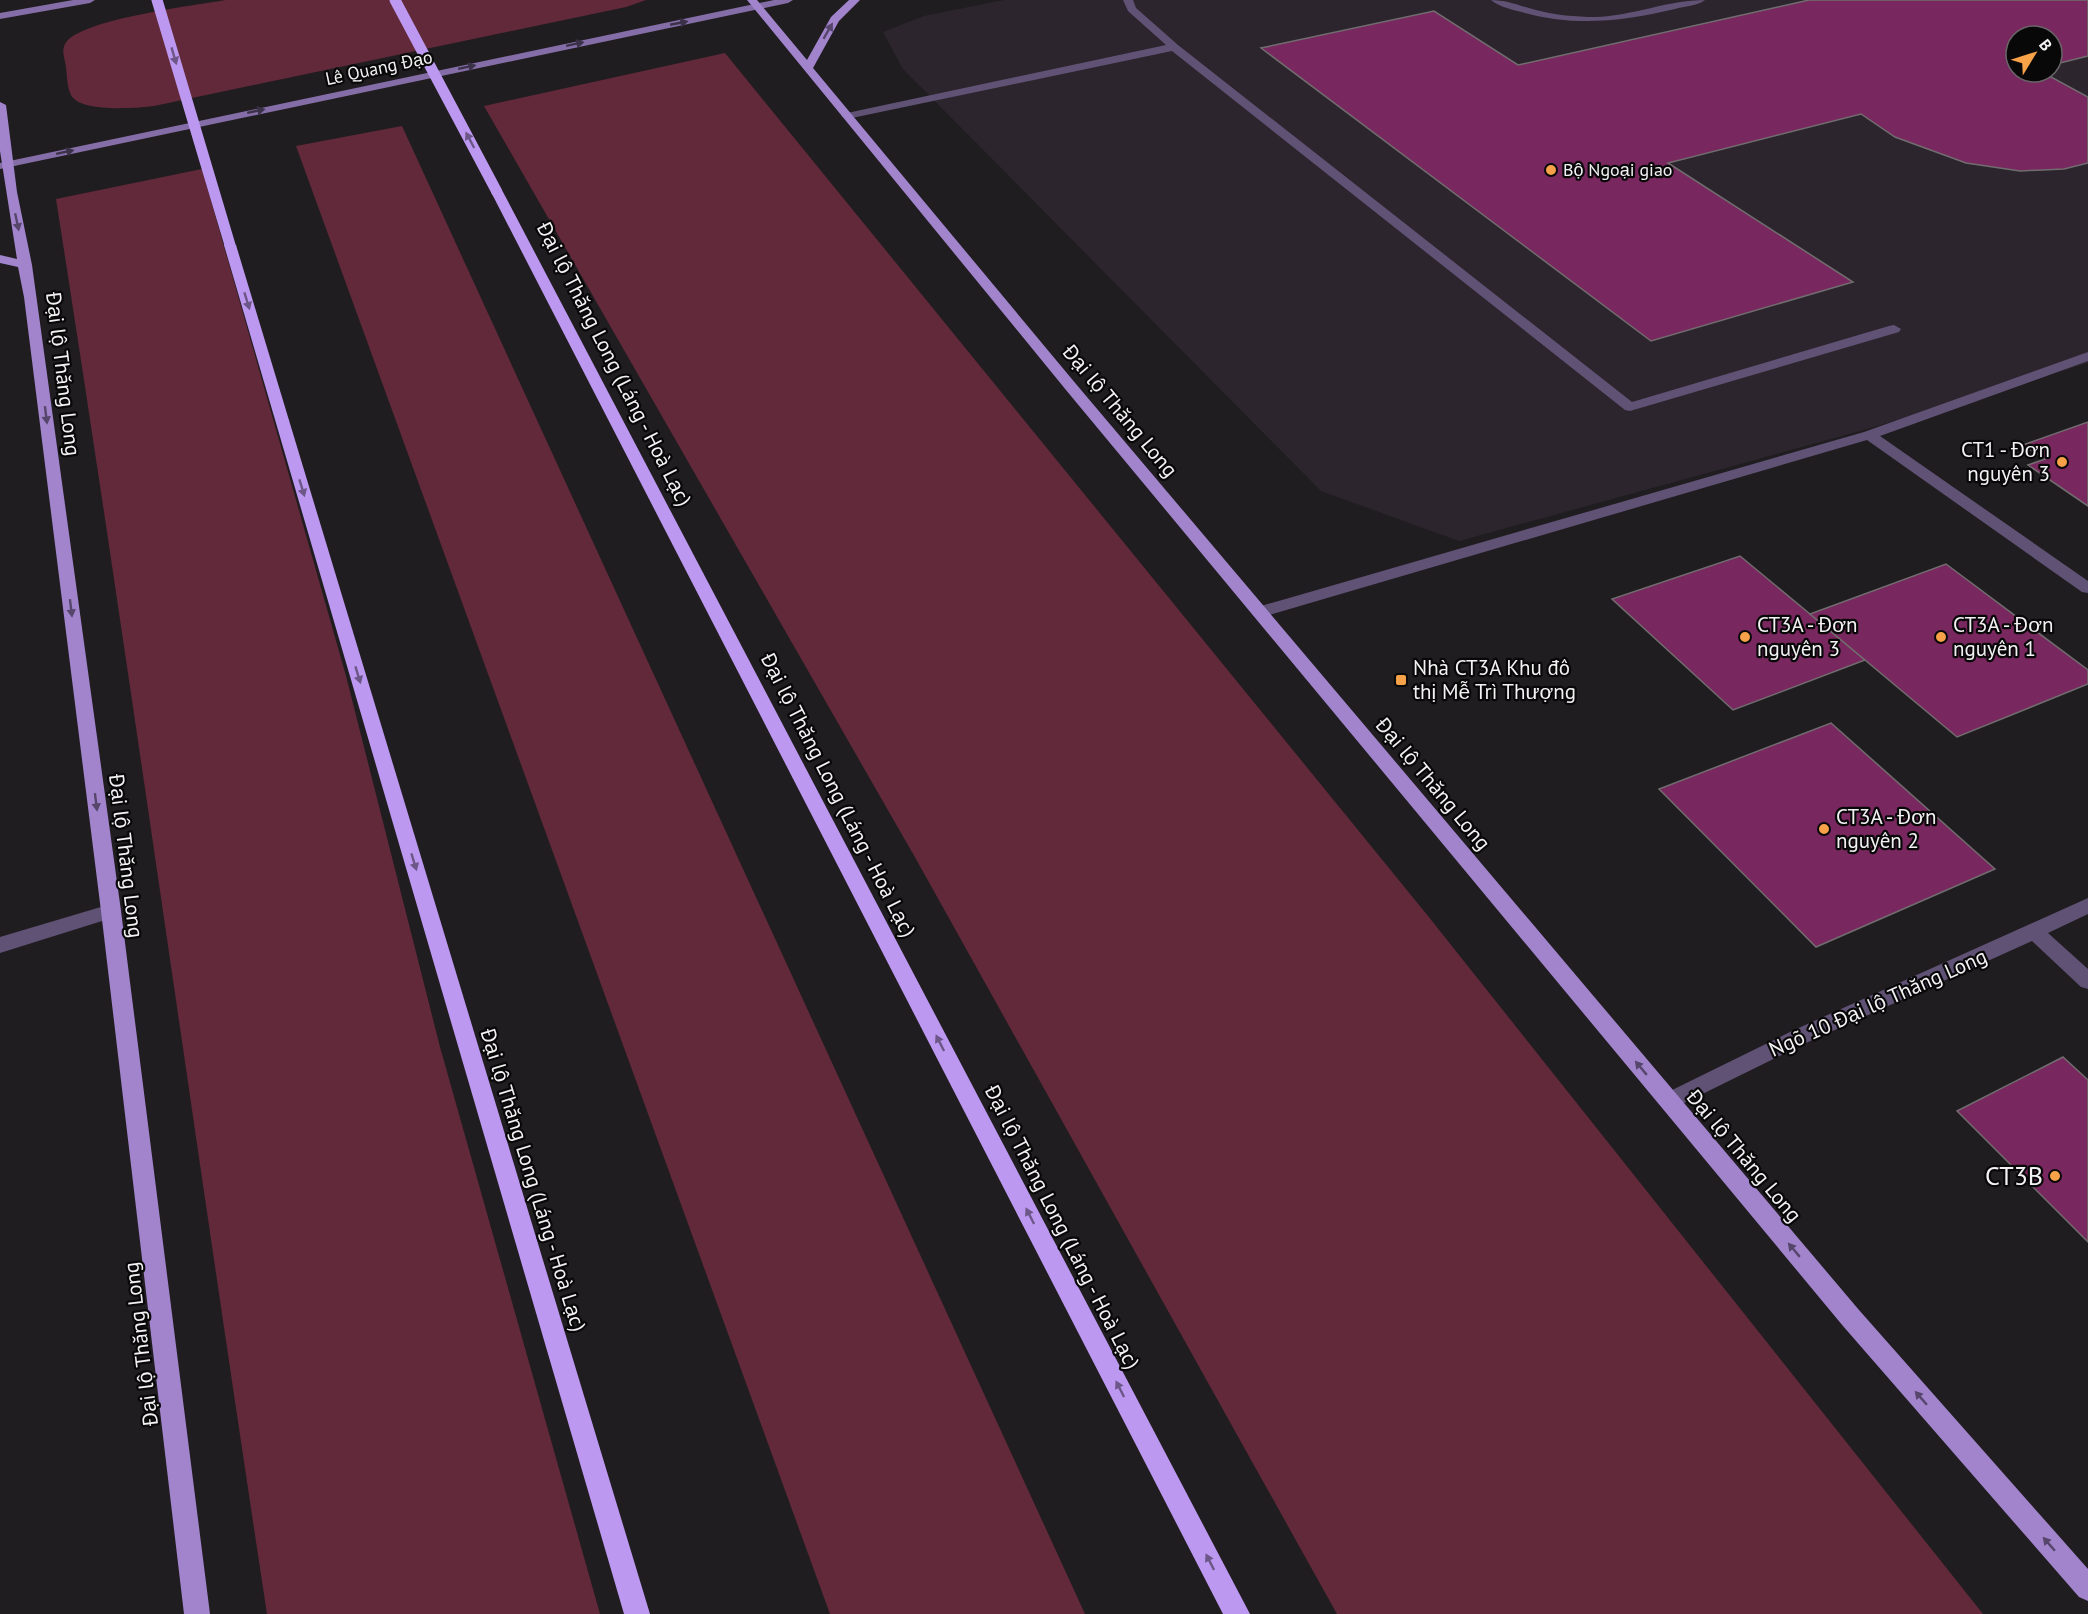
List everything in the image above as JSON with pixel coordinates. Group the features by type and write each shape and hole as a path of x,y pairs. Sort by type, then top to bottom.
{"highway":[{"name":"Đại lộ Thăng Long (Láng - Hoà Lạc)","path":"158,0 637,1614"},
{"name":"Đại lộ Thăng Long (Láng - Hoà Lạc)","path":"395,0 498,192 1237,1614"}],"main road":[{"path":"0,16 90,0"},
{"name":"Lê Quang Đạo","path":"4,165 755,3 788,0"},
{"path":"808,68 836,19 855,0"},
{"name":"Đại lộ Thăng Long","path":"755,3 1260,612 1851,1318 2088,1588"},
{"name":"Đại lộ Thăng Long","path":"0,105 4,165 26,265 111,911 197,1614"},
{"path":"0,258 26,265"}],"street":[{"path":"1128,0 1132,9 1174,47 1630,407 1894,329"},
{"path":"1496,0 1528,11 1588,20 1609,19 1700,0"},
{"path":"847,116 1174,47"},
{"path":"1260,612 1869,435 2088,356"},
{"path":"1869,435 2088,588"},
{"name":"Ngõ 10 Đại lộ Thăng Long","path":"1669,1101 1799,1037 2034,932 2088,905"},
{"path":"0,945 111,911"},
{"path":"2034,932 2088,981"}],"shaded area":[{"path":"226,0 646,0 626,7 154,106 97,107 76,101 71,95 64,47 67,41 79,33 142,14"},
{"path":"1004,0 2088,0 2088,363 1867,429 1459,541 1321,491 903,69 883,32 924,16"},
{"path":"725,53 1428,916 1983,1614 1337,1614 916,859 484,106"},
{"path":"402,126 1085,1614 830,1614 296,146"},
{"path":"202,169 346,676 440,1047 600,1614 267,1614 56,199"}],"building":[{"name":"Bộ Ngoại giao","path":"1809,0 2088,0 2088,56 2064,62 2064,24 2004,24 2004,84 2064,84 2088,97 2088,163 2064,169 2020,171 1966,163 1895,137 1861,114 1668,163 1853,282 1651,341 1261,48 1434,11 1518,65"},
{"name":"CT1 - Đơn nguyên 3","path":"2088,422 2088,506 2028,465 2045,459 2023,445"},
{"name":"CT3A - Đơn nguyên 3","path":"1740,556 1865,660 1733,710 1612,599"},
{"name":"CT3A - Đơn nguyên 1","path":"1946,564 2088,670 2088,684 1957,737 1810,614"},
{"name":"CT3A - Đơn nguyên 2","path":"1831,723 1995,869 1816,947 1659,789"},
{"name":"CT3B","path":"2063,1057 2088,1080 2088,1242 1957,1111"}],"place":[{"name":"Bộ Ngoại giao","path":"1551,170"},
{"name":"CT1 - Đơn nguyên 3","path":"2062,462"},
{"name":"CT3A - Đơn nguyên 3","path":"1745,637"},
{"name":"CT3A - Đơn nguyên 1","path":"1941,637"},
{"name":"Nhà CT3A Khu đô thị Mễ Trì Thượng","path":"1401,680"},
{"name":"CT3A - Đơn nguyên 2","path":"1824,829"},
{"name":"CT3B","path":"2055,1176"}]}
